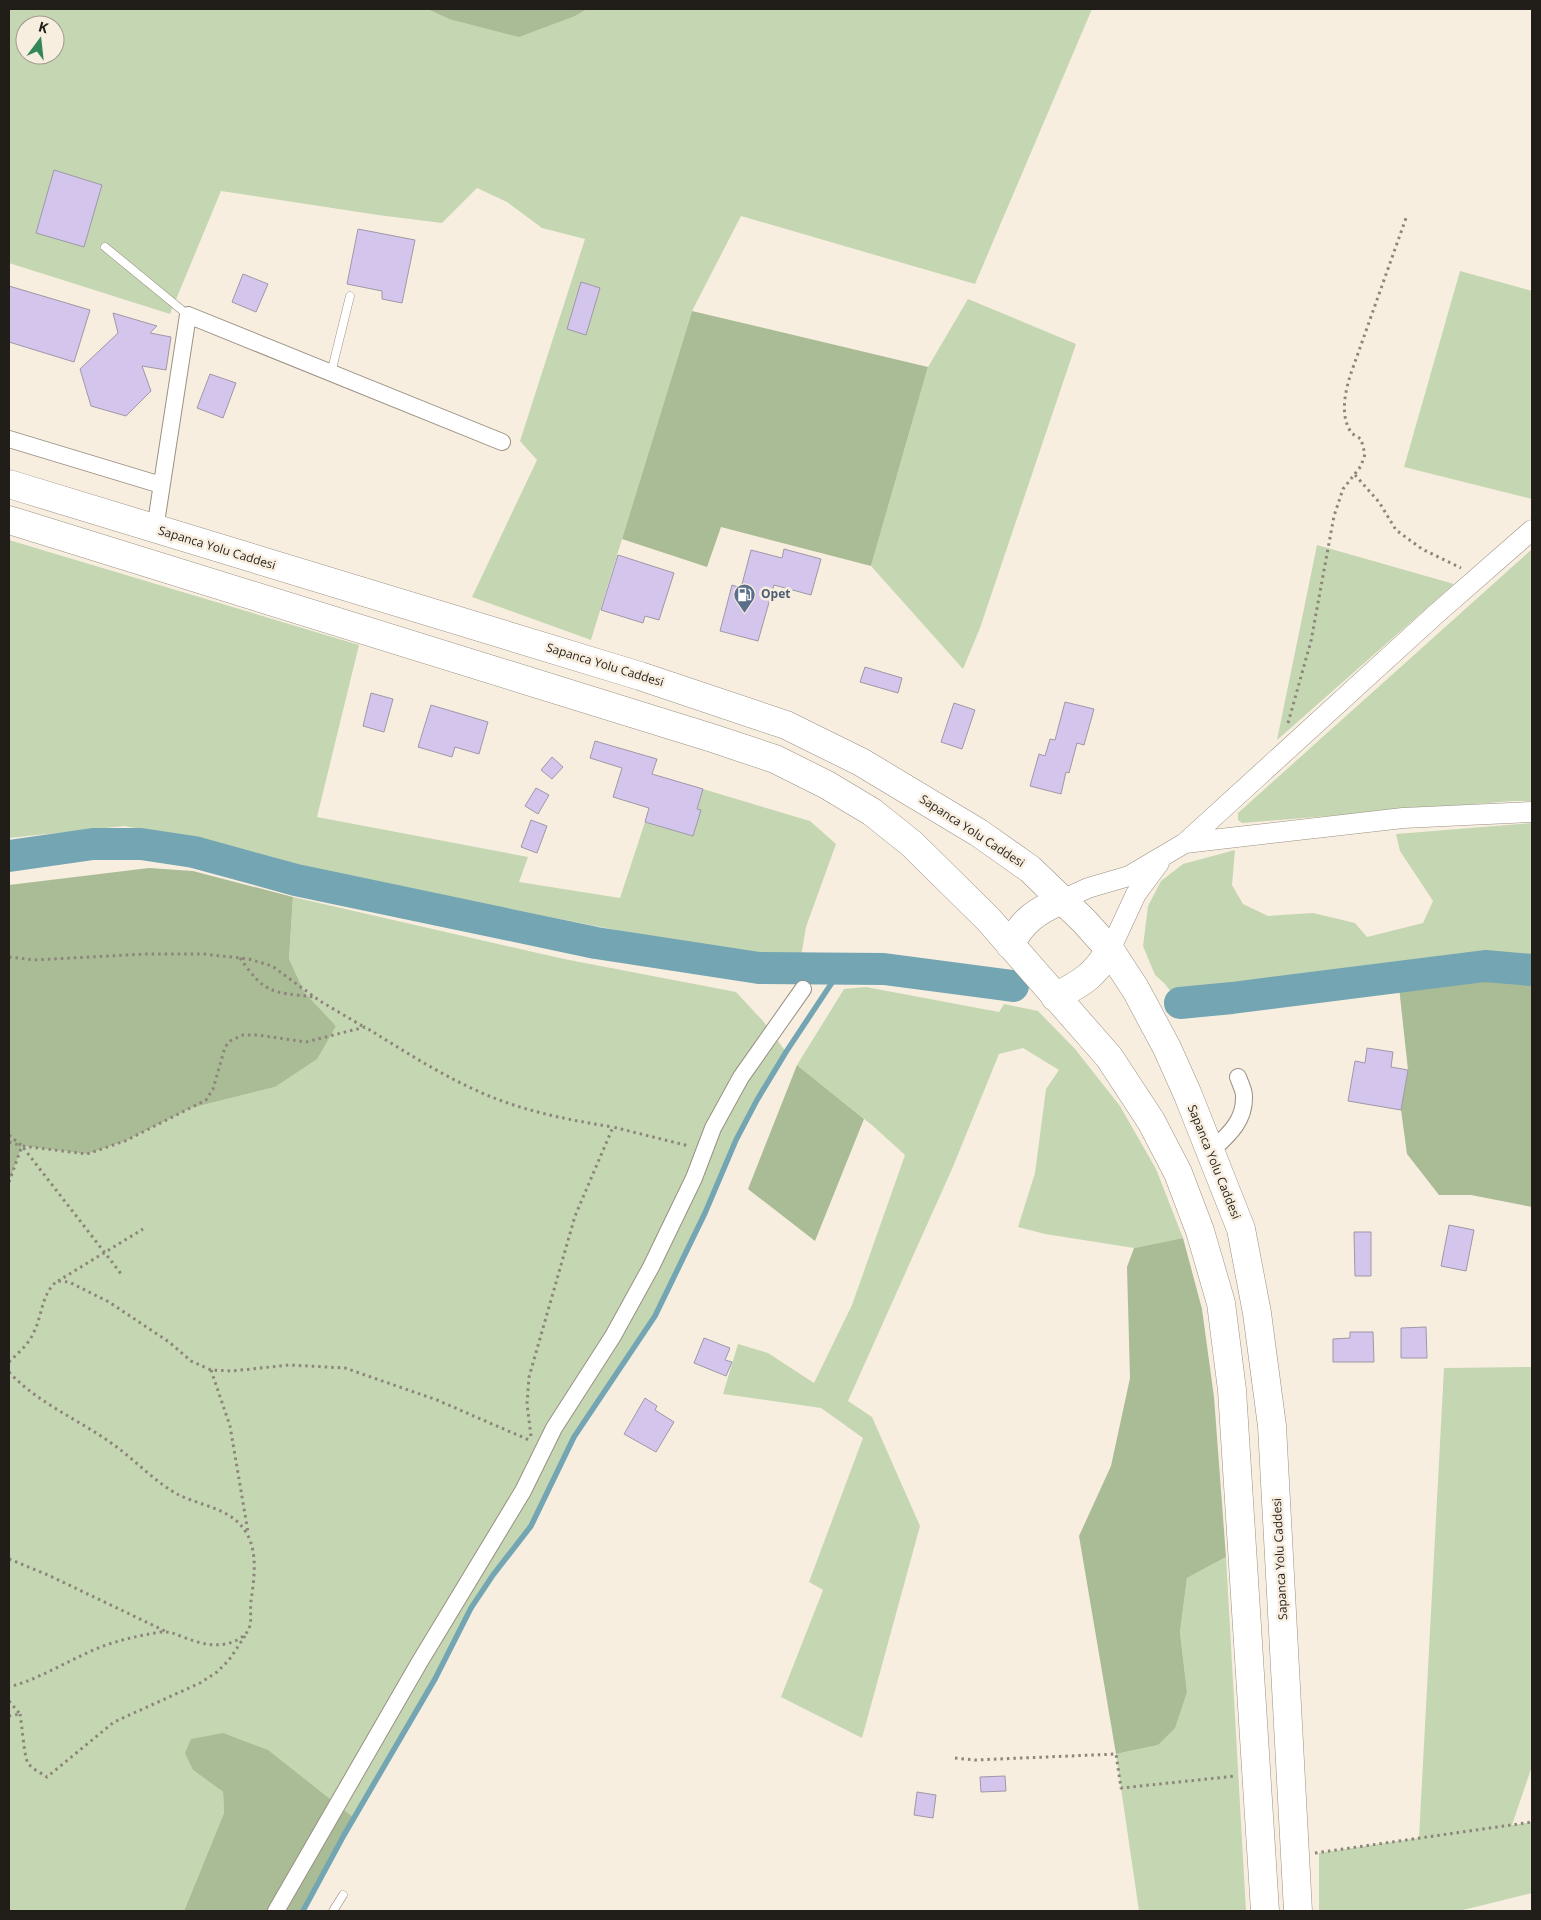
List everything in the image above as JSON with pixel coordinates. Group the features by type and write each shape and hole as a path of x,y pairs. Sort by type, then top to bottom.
{"highway":[{"name":"Sapanca Yolu Caddesi","path":"9,484 640,676 786,725 861,762 979,833 1030,869 1110,950 1136,990 1167,1048 1241,1229 1257,1313 1272,1426 1298,1911"},
{"path":"9,520 775,759 827,785 872,812 912,844 988,919 1109,1057 1151,1121 1178,1173 1200,1231 1221,1302 1232,1390 1265,1911"},
{"path":"1010,945 1018,930 1028,918 1062,900"},
{"path":"1055,997 1090,976 1099,967 1110,950"}],"street":[{"path":"155,529 188,315 502,442"},
{"path":"9,439 162,485"},
{"path":"1062,900 1088,888 1129,876 1185,843 1532,530"},
{"path":"1185,843 1403,818 1532,812"},
{"path":"1110,950 1136,894 1163,857"},
{"path":"276,1911 424,1655 523,1491 554,1428 617,1328 651,1267 694,1178 713,1128 741,1077 803,989"},
{"path":"1210,1152 1233,1132 1241,1117 1244,1095 1238,1077"}],"lane":[{"path":"105,247 188,315"},
{"path":"331,373 350,296"},
{"path":"333,1911 342,1895"}],"path":[{"path":"1278,758 1311,641 1334,516 1343,489 1361,466 1365,454 1361,439 1351,433 1346,417 1344,396 1406,218"},
{"path":"1355,475 1379,502 1396,530 1422,549 1478,577"},
{"path":"9,957 34,960 146,954 204,954 240,958 272,966 315,997 365,1027 449,1076 501,1101 554,1117 613,1128 704,1150"},
{"path":"240,958 254,978 266,989 280,993 315,997"},
{"path":"9,1142 22,1146 87,1154 126,1141 206,1100 213,1089 225,1046 230,1041 243,1035 258,1035 306,1042 365,1027"},
{"path":"57,1281 69,1282 109,1302 169,1342 191,1362 211,1370 232,1371 289,1365 345,1368 437,1400 532,1441 527,1404 529,1377 575,1216 613,1128"},
{"path":"9,1135 22,1146 122,1275"},
{"path":"9,1182 22,1146"},
{"path":"9,1362 34,1333 49,1289 57,1281 143,1229"},
{"path":"9,1701 20,1714 25,1754 28,1763 47,1778 114,1722 200,1683 217,1672 229,1660 248,1632 251,1624 250,1609 254,1557 248,1535 230,1426 211,1370"},
{"path":"9,1372 32,1392 112,1443 176,1493 231,1516 248,1535"},
{"path":"9,1372 9,1380"},
{"path":"9,1560 48,1575 167,1631 208,1645 224,1645 248,1632"},
{"path":"9,1687 57,1668 105,1645 140,1635 167,1631"},
{"path":"9,1716 20,1714"},
{"path":"955,1758 975,1760 1116,1754 1121,1788 1257,1773"},
{"path":"1295,1856 1532,1822"}],"green space":[{"path":"9,9 427,9 449,19 574,16 587,9 1092,9 975,284 741,216 692,311 591,640 472,597 537,460 520,441 585,239 542,228 507,202 477,188 442,223 221,191 170,314 9,263"},
{"path":"427,9 587,9 575,16 519,37 449,19"},
{"path":"1460,271 1532,291 1532,499 1404,467"},
{"path":"968,299 1076,344 980,628 963,669 871,566 928,367"},
{"path":"692,311 928,367 871,566 721,527 707,567 622,539"},
{"path":"9,540 359,645 317,817 528,857 519,882 620,898 645,822 693,836 700,810 697,809 703,789 810,821 836,844 806,927 801,957 681,943 305,866 202,839 124,826 9,838"},
{"path":"1317,545 1454,584 1277,740"},
{"path":"1532,549 1532,801 1242,823 1238,820 1238,813"},
{"path":"1532,823 1532,970 1485,966 1180,1003 1155,975 1143,946 1148,906 1161,881 1183,864 1235,850 1232,885 1243,904 1268,916 1313,913 1355,923 1367,937 1423,923 1433,901 1400,851 1396,834"},
{"path":"149,868 193,871 293,897 289,959 304,992 336,1026 317,1059 275,1087 191,1108 125,1141 87,1154 22,1146 9,1182 9,885"},
{"path":"293,897 564,959 736,992 763,1021 786,1052 736,1140 705,1213 655,1316 574,1437 531,1526 493,1575 471,1608 435,1679 354,1818 333,1803 193,1770 223,1792 224,1813 184,1911 9,1911 9,1182 22,1146 87,1154 125,1141 191,1108 275,1087 336,1026 303,992 289,959"},
{"path":"1485,966 1532,970 1532,1207 1471,1195 1439,1195 1407,1154 1401,1110 1408,1070 1398,978"},
{"path":"866,987 999,1012 1004,1004 1038,1011 1075,1049 1120,1106 1156,1169 1183,1238 1134,1248 1045,1234 1018,1227 1035,1173 1046,1089 1059,1070 1023,1048 999,1054 952,1169 848,1401 872,1417 920,1526 862,1738 781,1697 823,1590 809,1582 863,1438 821,1408 723,1394 738,1344 768,1353 814,1383 852,1305 905,1155 873,1126 797,1065 844,989"},
{"path":"797,1065 864,1119 815,1241 748,1189"},
{"path":"1183,1238 1202,1309 1214,1397 1226,1557 1187,1578 1180,1632 1187,1692 1175,1728 1158,1745 1116,1754 1079,1536 1111,1466 1130,1378 1127,1267 1134,1248"},
{"path":"1532,1367 1532,1766 1512,1825 1532,1822 1532,1893 1459,1911 1319,1911 1319,1853 1419,1838 1444,1368"},
{"path":"1226,1557 1246,1911 1139,1911 1116,1754 1158,1745 1187,1692 1180,1632 1187,1578"},
{"path":"223,1733 268,1750 354,1818 303,1911 184,1911 224,1813 223,1792 193,1770 185,1753 191,1739"}],"building":[{"path":"54,170 102,185 84,247 36,233"},
{"path":"358,229 415,240 402,303 382,299 382,291 347,284"},
{"path":"243,274 268,284 256,312 232,302"},
{"path":"581,282 600,288 586,335 567,329"},
{"path":"9,286 90,310 74,362 9,342"},
{"path":"113,313 157,326 150,333 171,337 166,370 142,366 151,391 126,416 91,406 80,369 118,333"},
{"path":"210,374 236,383 223,418 197,408"},
{"path":"784,549 821,559 811,595 774,585 758,641 720,631 732,585 741,588 751,550 782,558"},
{"path":"618,555 674,573 659,620 645,616 643,623 601,610"},
{"path":"865,667 902,678 898,693 860,682"},
{"path":"371,693 393,699 384,732 363,726"},
{"path":"1065,702 1094,709 1084,745 1077,743 1069,773 1066,772 1061,794 1030,786 1039,754 1045,756 1050,739 1055,740"},
{"path":"954,703 975,710 962,749 941,742"},
{"path":"431,705 488,722 479,754 455,747 452,757 418,747"},
{"path":"595,741 657,759 652,774 703,789 697,809 701,810 693,836 645,822 649,808 613,797 622,768 590,758"},
{"path":"552,757 563,767 552,779 541,770"},
{"path":"536,788 549,795 538,814 525,806"},
{"path":"531,820 547,826 537,853 521,847"},
{"path":"1367,1048 1393,1052 1391,1067 1408,1070 1401,1110 1348,1101 1355,1061 1365,1063"},
{"path":"1449,1225 1474,1230 1466,1271 1441,1266"},
{"path":"1354,1232 1371,1232 1371,1276 1355,1276"},
{"path":"1426,1327 1427,1358 1401,1358 1401,1328"},
{"path":"1350,1332 1373,1332 1374,1362 1333,1362 1333,1339 1350,1338"},
{"path":"704,1338 730,1348 725,1360 732,1362 726,1376 694,1363"},
{"path":"645,1398 657,1406 655,1410 674,1422 656,1452 624,1434"},
{"path":"1005,1776 1006,1791 981,1792 980,1777"},
{"path":"917,1792 936,1795 933,1818 914,1815"}],"waterway":[{"path":"9,856 93,844 141,844 194,852 296,880 596,943 759,968 884,969 1013,986"},
{"path":"1180,1003 1485,966 1532,970"},
{"path":"303,1911 344,1835 435,1679 471,1608 493,1575 531,1526 574,1437 655,1316 705,1213 736,1140 757,1100 841,969"}],"place":[{"name":"Opet","path":"745,613"}]}
